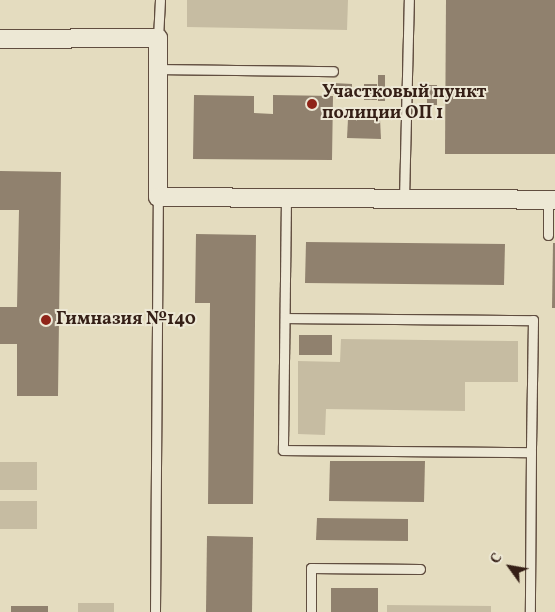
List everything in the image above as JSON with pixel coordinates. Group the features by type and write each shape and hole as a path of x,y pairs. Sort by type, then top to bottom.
{"street":[{"path":"0,39 158,38 158,198 552,200"}],"lane":[{"path":"158,38 160,0"},
{"path":"404,199 409,0"},
{"path":"159,69 333,71"},
{"path":"155,612 158,198"},
{"path":"286,198 283,450 531,452"},
{"path":"548,235 552,200"},
{"path":"285,318 533,320 530,612"},
{"path":"311,612 312,568 420,569"}],"shaded area":[{"path":"187,0 348,0 347,30 187,27"},
{"path":"341,339 518,341 518,382 465,382 465,411 326,409 325,435 298,434 298,361 340,362"},
{"path":"0,462 37,462 37,490 0,490"},
{"path":"0,501 37,501 37,529 0,529"},
{"path":"78,603 114,603 114,612 78,612"},
{"path":"387,605 491,606 491,612 387,612"}],"building":[{"path":"446,0 555,0 555,154 445,154"},
{"path":"378,75 385,75 385,101 378,101"},
{"path":"333,83 352,84 352,95 333,95"},
{"path":"364,84 377,84 377,100 364,100"},
{"path":"427,85 437,85 437,105 427,105"},
{"path":"194,95 254,96 254,113 273,114 273,95 333,96 332,160 193,159"},
{"path":"348,119 380,119 381,139 347,138"},
{"path":"0,171 61,172 58,396 17,396 17,344 0,344 0,307 17,307 19,210 0,210"},
{"path":"196,234 256,235 253,504 208,504 210,303 195,303"},
{"path":"306,242 505,244 504,285 305,283"},
{"path":"553,243 555,243 555,308 552,308"},
{"path":"299,335 332,335 332,355 299,355"},
{"path":"330,461 425,461 424,502 329,501"},
{"path":"317,518 408,519 408,541 316,540"},
{"path":"207,536 253,537 252,612 206,612"},
{"path":"331,588 378,588 378,612 331,612"},
{"path":"11,606 48,606 48,612 11,612"}],"place":[{"name":"Участковый пункт полиции ОП 1","path":"312,104"},
{"name":"Гимназия №140","path":"46,320"}]}
